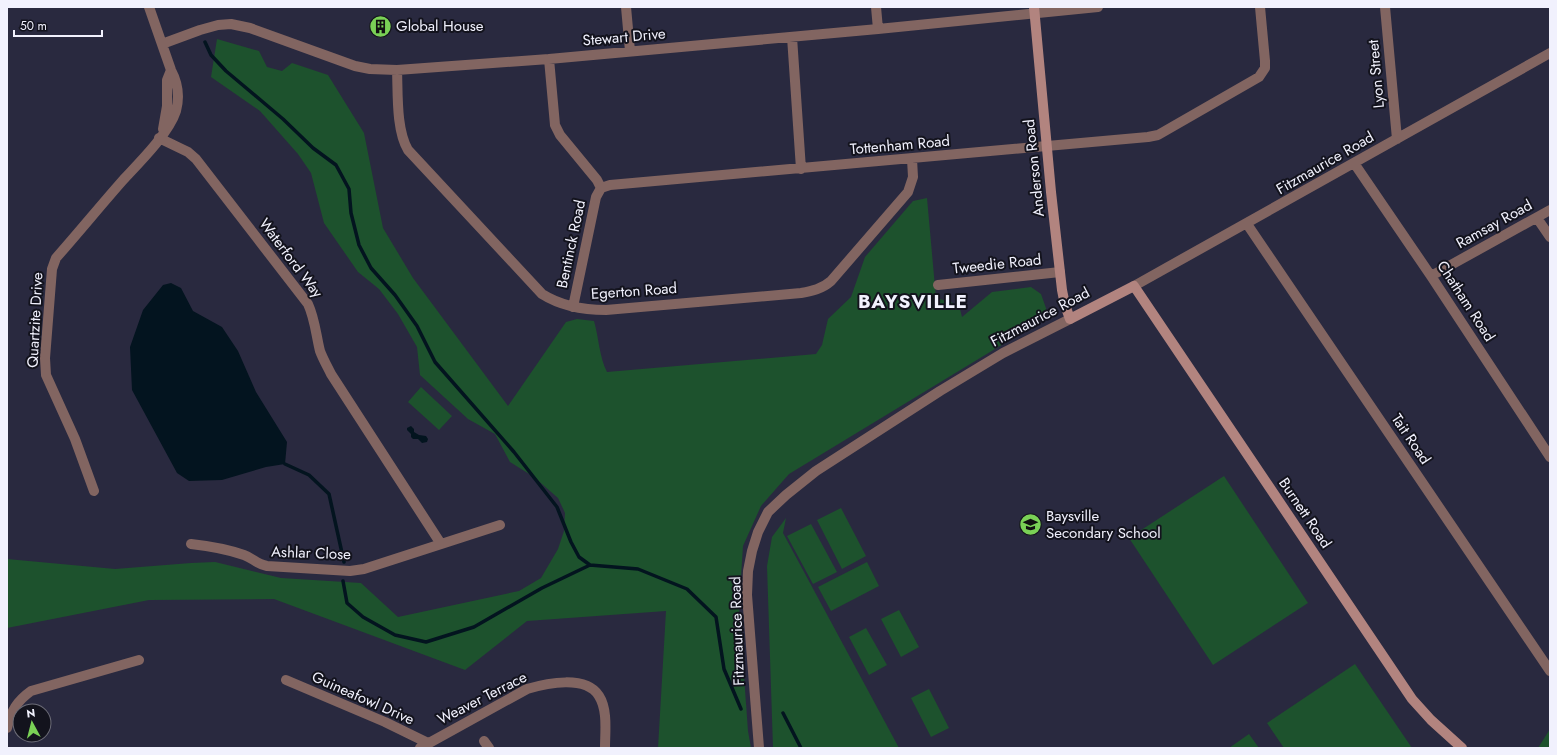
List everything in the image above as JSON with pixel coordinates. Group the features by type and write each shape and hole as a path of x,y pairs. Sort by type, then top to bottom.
{"street":[{"name":"Quartzite Drive","path":"94,491 75,439 45,371 53,263 161,136 174,116 178,96 176,79 171,70 150,7"},
{"path":"626,7 630,51"},
{"path":"876,7 878,29"},
{"name":"Stewart Drive","path":"162,44 200,30 218,25 231,24 250,28 355,66 370,69 397,70 549,59 878,29 1034,10 1098,7"},
{"name":"Tottenham Road","path":"601,188 610,185 1138,139 1158,135 1260,77 1265,68 1266,61 1260,7"},
{"name":"Lyon Street","path":"1385,7 1397,139"},
{"name":"Anderson Road","path":"1034,10 1060,272 1065,305 1070,318"},
{"path":"792,37 801,169"},
{"name":"Fitzmaurice Road","path":"759,748 747,595 748,571 758,532 768,512 786,494 816,471 940,391 1003,353 1134,286 1550,53"},
{"path":"549,59 555,125 560,135 597,180 601,188"},
{"name":"Egerton Road","path":"397,70 401,131 403,142 408,150 542,294 550,299 586,310 614,309 801,293 824,286 831,281 908,192 913,177 912,159"},
{"name":"Waterford Way","path":"161,136 188,152 196,159 308,304 313,314 323,360 440,544"},
{"name":"Chatham Road","path":"1354,163 1431,276 1550,457"},
{"name":"Bentinck Road","path":"573,307 596,197 601,188"},
{"name":"Ramsay Road","path":"1431,276 1550,210"},
{"path":"1537,218 1550,237"},
{"name":"Tait Road","path":"1247,224 1548,666"},
{"name":"Tweedie Road","path":"938,285 1060,272"},
{"name":"Burnett Road","path":"1134,286 1412,699 1430,720 1462,748"},
{"name":"Ashlar Close","path":"191,544 219,548 246,556 258,564 267,566 350,571 364,569 500,525"},
{"path":"7,728 10,715 15,705 21,697 31,691 139,660"},
{"name":"Guineafowl Drive","path":"286,680 385,722 424,746"},
{"name":"Weaver Terrace","path":"424,746 527,689 543,684 563,682 580,684 592,688 600,697 604,710 605,748"}],"green space":[{"path":"217,39 259,51 267,67 282,71 292,63 328,75 364,133 383,228 413,278 508,406 566,322 577,319 594,321 602,360 607,372 816,354 822,345 828,319 851,297 865,257 913,201 927,198 936,298 951,302 960,309 962,317 992,292 1031,287 1041,294 1047,311 1036,324 789,474 761,506 743,546 739,607 748,731 751,748 658,748 666,611 527,621 465,670 274,599 149,600 7,628 7,559 115,569 215,562 281,578 361,583 398,617 519,591 541,578 558,549 564,531 565,513 558,498 534,477 510,462 495,434 468,419 420,375 417,347 398,314 379,289 358,272 324,223 311,173 298,154 260,111 211,77"},
{"path":"421,387 452,416 439,430 408,402"},
{"path":"1224,476 1308,603 1213,665 1129,538"},
{"path":"841,508 866,556 842,569 817,520"},
{"path":"786,518 783,533 899,748 773,748 767,566 772,537"},
{"path":"811,524 837,572 813,584 787,536"},
{"path":"867,562 879,586 831,611 818,587"},
{"path":"899,610 919,647 901,657 881,619"},
{"path":"866,628 887,665 869,675 849,637"},
{"path":"1355,664 1412,748 1284,748 1267,723"},
{"path":"929,689 949,728 931,737 911,698"},
{"path":"1550,729 1550,748 1538,748"},
{"path":"1249,734 1259,748 1229,748"}],"water":[{"path":"171,283 181,288 193,311 222,327 238,351 256,392 287,442 285,464 266,467 222,480 189,481 177,473 132,390 130,347 143,310 163,285"},
{"path":"411,426 414,429 414,432 419,435 426,436 428,439 427,442 422,443 418,439 413,439 411,437 411,434 407,428"}],"waterway":[{"path":"205,42 211,55 226,71 283,119 313,148 336,165 349,189 351,213 359,245 371,268 395,295 417,326 435,362 514,452 557,507 571,542 579,557 590,565"},
{"path":"285,464 309,475 329,494 344,562"},
{"path":"343,581 347,603 363,617 395,635 426,642 474,627 542,588 590,565 638,569 687,589 716,617 724,669 741,709"},
{"path":"783,713 801,748"}],"place":[{"name":"Global House","path":"380,26"},
{"name":"Baysville Secondary School","path":"1031,525"}],"district":[{"name":"BAYSVILLE","path":"913,301"}]}
